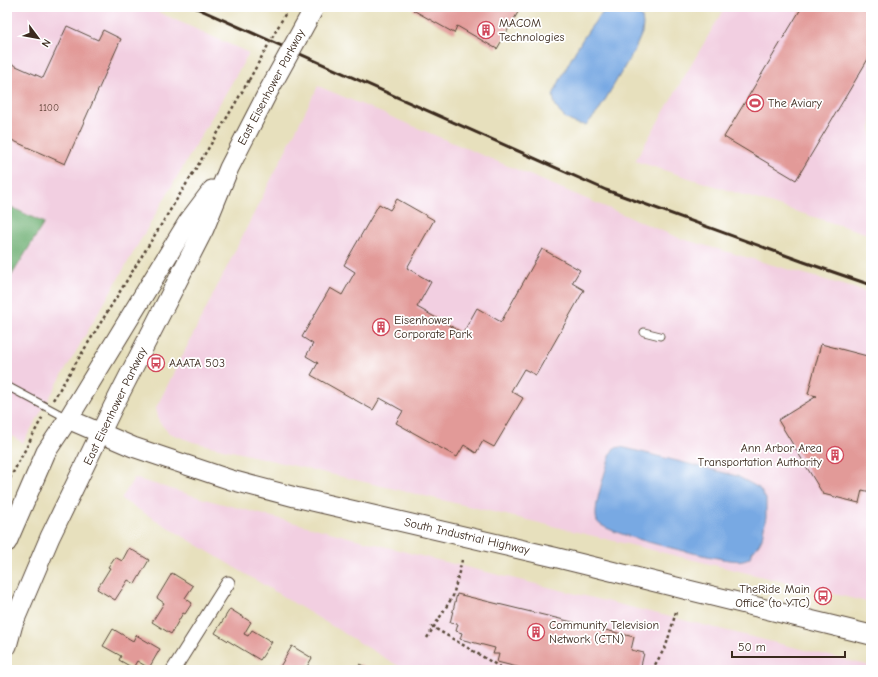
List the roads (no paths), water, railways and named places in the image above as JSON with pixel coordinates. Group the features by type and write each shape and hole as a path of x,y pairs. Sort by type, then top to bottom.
{"main road":[{"name":"East Eisenhower Parkway","path":"7,646 10,623 50,537 204,229 229,168 313,9"},
{"name":"East Eisenhower Parkway","path":"7,542 46,452 68,419 188,222 229,168"},
{"name":"South Industrial Highway","path":"68,419 133,447 231,480 871,635"}],"street":[{"path":"173,670 228,583"}],"lane":[{"path":"644,332 660,336"},
{"path":"7,386 68,419"}],"water":[{"path":"614,7 630,9 642,17 642,33 635,49 598,112 586,125 579,124 568,120 560,112 556,107 553,95 570,61 590,28 606,9 609,10"},
{"path":"621,447 737,476 759,488 766,499 766,517 762,538 752,552 752,555 748,558 739,560 719,558 636,539 603,526 597,521 596,515 598,497 611,453 614,448"}],"railway":[{"path":"194,7 606,190 871,285"}],"place":[{"name":"MACOM Technologies","path":"486,30"},
{"name":"The Aviary","path":"755,103"},
{"name":"Eisenhower Corporate Park","path":"381,327"},
{"name":"AAATA 503","path":"156,363"},
{"name":"Ann Arbor Area Transportation Authority","path":"835,455"},
{"name":"TheRide Main Office (to YTC)","path":"823,596"},
{"name":"Community Television Network (CTN)","path":"536,632"}]}
